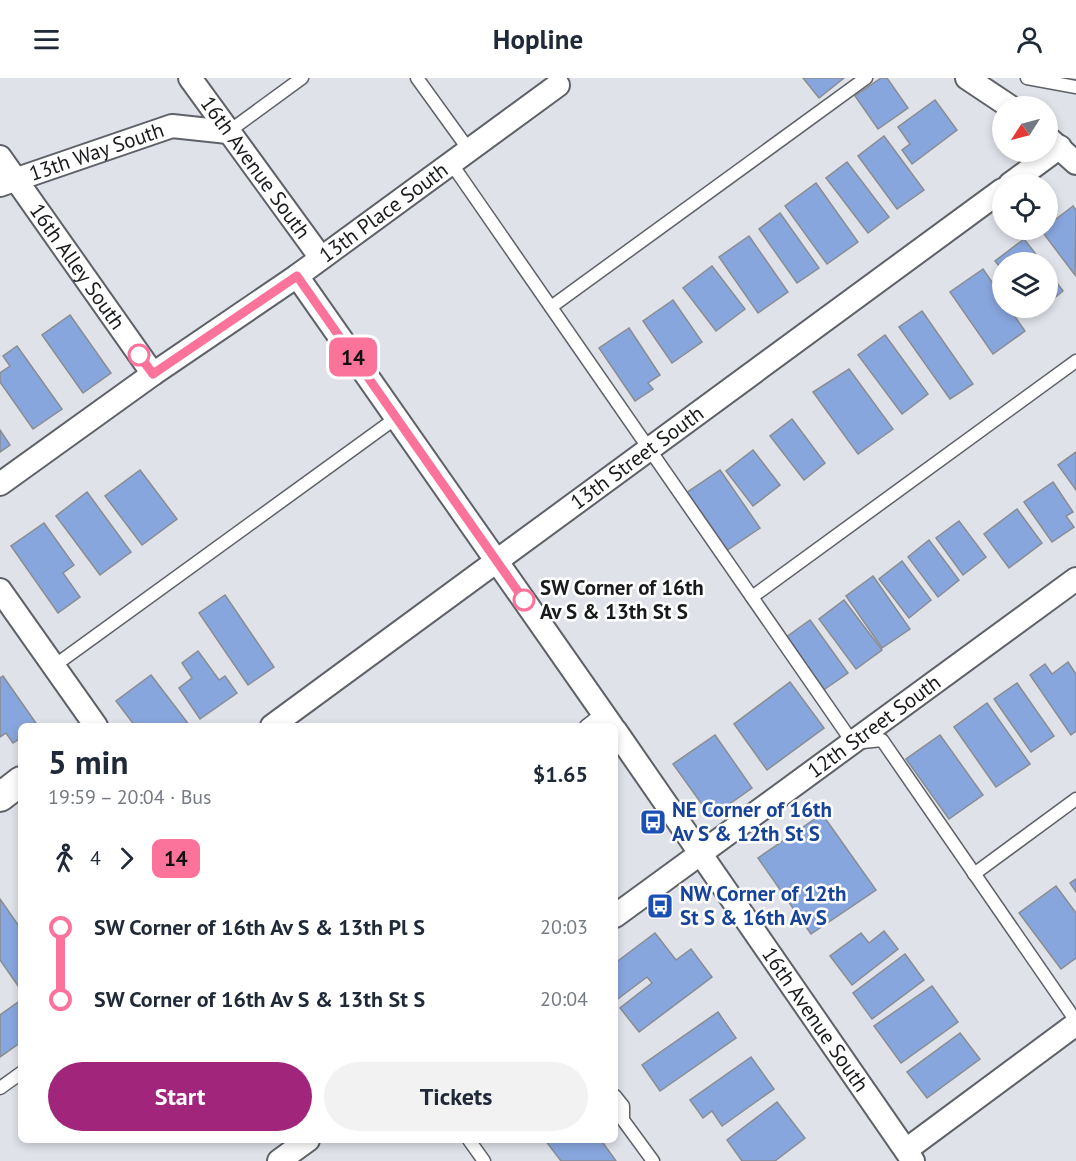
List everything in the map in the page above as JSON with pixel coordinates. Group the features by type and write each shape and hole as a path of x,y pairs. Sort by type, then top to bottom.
{"street":[{"name":"16th Avenue South","path":"190,78 321,258"},
{"path":"974,80 996,96"},
{"name":"13th Place South","path":"0,484 153,374 297,276 558,86"},
{"name":"13th Way South","path":"8,182 172,126 228,132"},
{"path":"1025,174 1061,149"},
{"name":"16th Alley South","path":"0,157 8,182 153,374"},
{"name":"13th Street South","path":"276,723 992,197"},
{"name":"16th Avenue South","path":"297,276 497,562 603,723"},
{"name":"12th Street South","path":"618,914 1076,579"},
{"path":"0,590 94,723"},
{"name":"16th Avenue South","path":"618,743 701,853 909,1156"},
{"path":"0,797 18,783"},
{"path":"909,1156 1075,1018"},
{"path":"279,1161 304,1143"}],"lane":[{"path":"228,132 302,78"},
{"path":"417,78 460,157 551,307 853,743 882,740 1075,1018"},
{"path":"551,307 866,78"},
{"path":"1027,78 1076,87"},
{"path":"752,597 1076,361"},
{"path":"54,666 396,418"},
{"path":"974,874 1076,799"},
{"path":"0,1088 18,1075"},
{"path":"618,1101 622,1107 624,1120 652,1161"},
{"path":"471,1143 484,1161"}],"building":[{"path":"803,78 844,78 819,98"},
{"path":"881,78 887,78 908,108 878,129 855,96"},
{"path":"935,100 957,130 912,164 902,150 910,144 898,127"},
{"path":"884,136 924,190 897,209 858,156"},
{"path":"847,162 889,217 868,233 826,178"},
{"path":"816,183 858,242 827,264 785,206"},
{"path":"1073,206 1076,210 1075,275 1049,240 1058,240 1058,218"},
{"path":"780,213 819,268 797,283 759,229"},
{"path":"749,236 788,292 758,313 719,257"},
{"path":"1025,240 1034,252 1007,252"},
{"path":"712,266 745,309 716,331 683,288"},
{"path":"983,269 992,282 992,318 1016,318 1025,331 993,354 950,292"},
{"path":"1058,284 1063,291 1058,295"},
{"path":"673,300 702,342 672,363 643,321"},
{"path":"922,311 973,384 950,399 899,327"},
{"path":"70,315 111,373 83,393 42,335"},
{"path":"629,328 660,375 648,383 653,389 635,401 599,348"},
{"path":"885,335 928,394 902,414 858,355"},
{"path":"17,346 62,409 33,429 0,382 0,373 10,366 3,356"},
{"path":"849,369 893,429 858,454 813,392"},
{"path":"792,419 825,463 804,480 770,436"},
{"path":"0,430 10,445 0,452"},
{"path":"753,450 780,485 753,506 726,471"},
{"path":"1076,452 1076,490 1058,465"},
{"path":"140,470 177,519 142,545 105,496"},
{"path":"720,470 760,528 726,551 686,493"},
{"path":"1053,482 1073,512 1066,516 1074,527 1052,542 1024,502"},
{"path":"87,492 131,552 100,575 56,516"},
{"path":"1017,509 1042,543 1009,568 984,534"},
{"path":"959,521 986,557 963,575 936,538"},
{"path":"44,523 74,565 63,573 80,597 58,613 11,546"},
{"path":"929,540 959,580 938,597 908,557"},
{"path":"902,561 931,600 909,618 879,579"},
{"path":"873,576 910,629 882,648 846,596"},
{"path":"225,595 274,667 248,685 199,613"},
{"path":"844,600 882,650 856,669 819,619"},
{"path":"810,620 848,673 822,691 785,638"},
{"path":"198,651 219,680 225,676 237,693 200,719 179,688 192,678 182,663"},
{"path":"1068,662 1076,674 1076,731 1071,735 1030,675 1045,664 1052,674"},
{"path":"151,675 188,723 133,723 116,701"},
{"path":"3,676 36,723 18,723 18,740 13,743 6,733 0,737 0,678"},
{"path":"790,682 824,728 767,770 734,724"},
{"path":"1017,683 1054,736 1031,752 994,699"},
{"path":"987,703 1030,764 996,787 954,727"},
{"path":"715,735 752,788 711,817 673,764"},
{"path":"940,735 983,795 949,819 906,759"},
{"path":"822,814 876,890 811,934 758,858"},
{"path":"1076,879 1076,892 1070,883"},
{"path":"1056,886 1076,913 1076,958 1061,969 1019,913"},
{"path":"0,899 18,925 18,986 0,960"},
{"path":"884,931 898,949 852,985 830,956 861,933 869,943"},
{"path":"655,933 676,960 691,949 712,977 639,1032 620,1008 652,983 647,977 618,999 618,961"},
{"path":"905,954 924,980 872,1019 853,993"},
{"path":"932,986 958,1022 901,1063 874,1026"},
{"path":"18,1002 18,1044 0,1057 0,1015"},
{"path":"718,1012 736,1038 660,1091 642,1065"},
{"path":"960,1033 980,1059 927,1098 907,1072"},
{"path":"751,1057 774,1089 722,1126 712,1111 703,1118 690,1100"},
{"path":"777,1102 805,1138 775,1161 742,1161 727,1140"},
{"path":"547,1143 603,1143 616,1161 561,1161"}],"bus line":[{"name":"14","path":"139,355 153,374 297,276 524,600"}],"place":[{"name":"SW Corner of 16th Av S & 13th St S","path":"524,600"},
{"name":"NE Corner of 16th Av S & 12th St S","path":"653,822"},
{"name":"NW Corner of 12th St S & 16th Av S","path":"660,906"}]}
